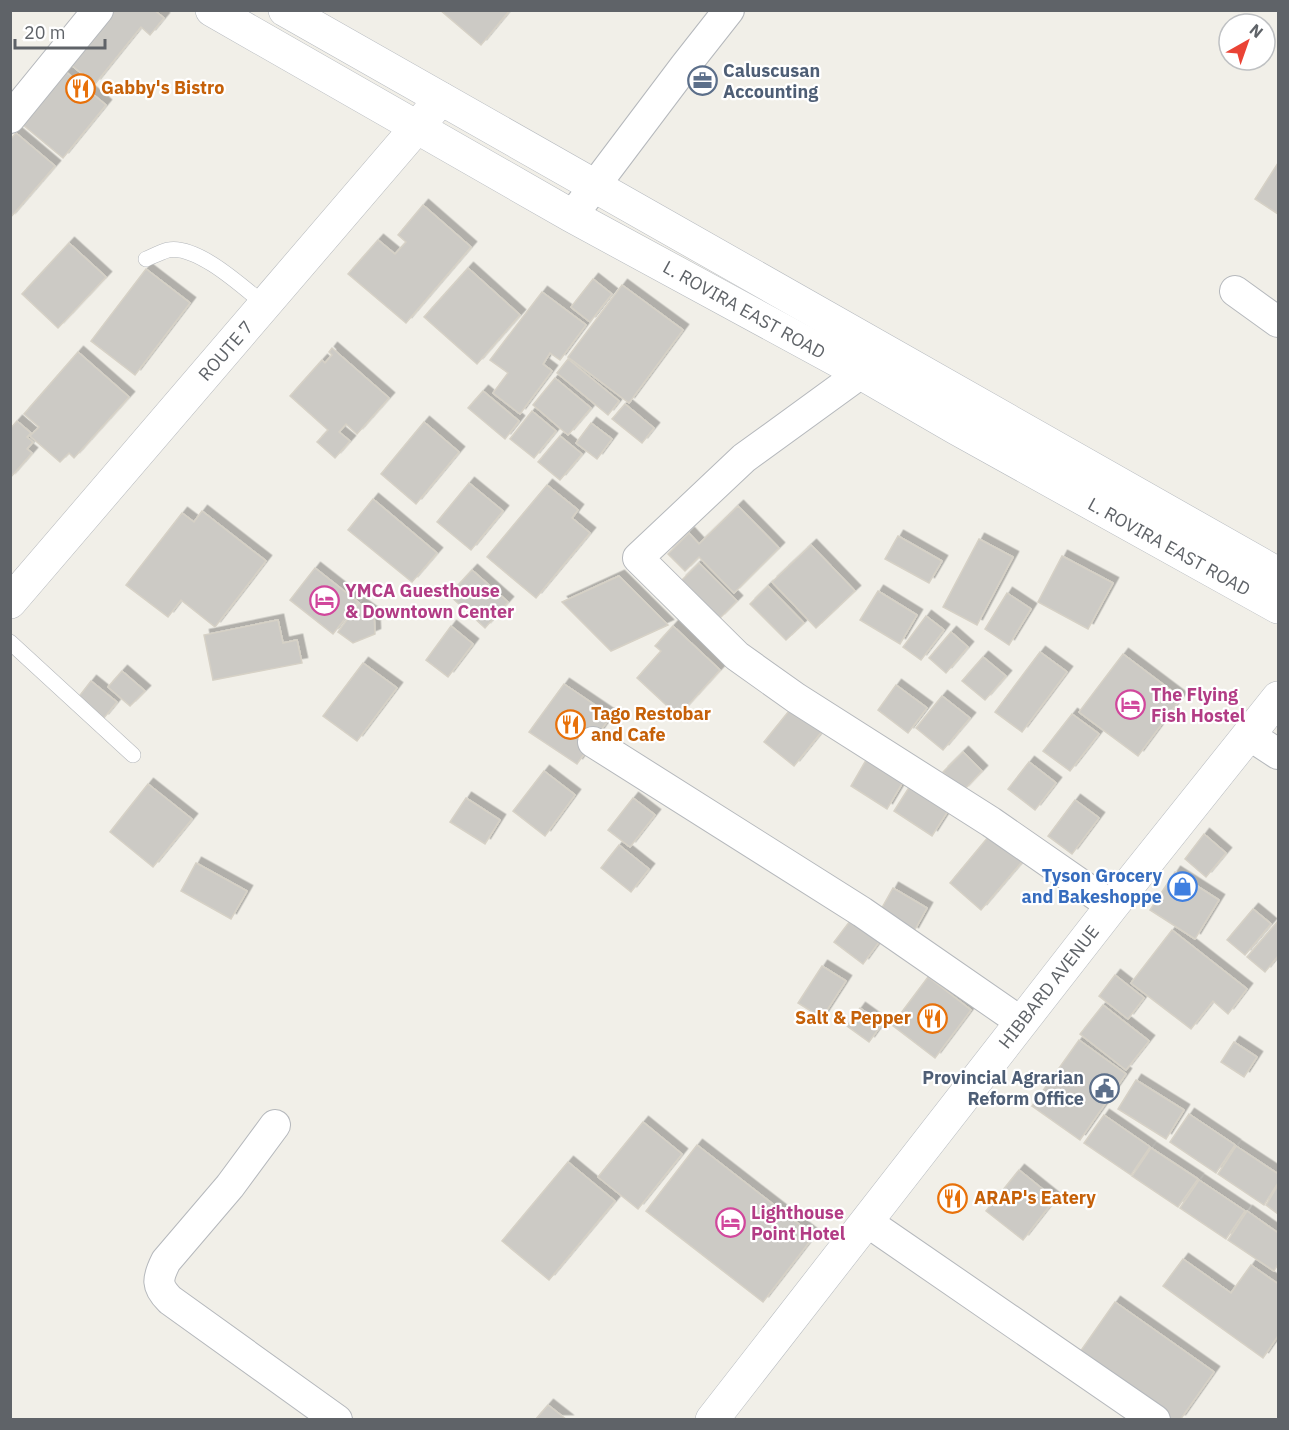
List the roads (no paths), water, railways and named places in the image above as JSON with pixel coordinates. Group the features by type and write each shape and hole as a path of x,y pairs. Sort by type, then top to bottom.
{"main road":[{"name":"L. ROVIRA EAST ROAD","path":"212,10 572,216 861,373 1278,607"},
{"name":"L. ROVIRA EAST ROAD","path":"291,12 1278,574"},
{"name":"ROUTE 7","path":"10,602 441,99"},
{"path":"956,428 972,400"},
{"name":"HIBBARD AVENUE","path":"712,1419 1112,906 1278,698"}],"street":[{"path":"10,118 98,10"},
{"path":"572,216 729,10"},
{"path":"1235,291 1278,322"},
{"path":"861,373 744,458 638,558 737,656 796,698 991,822 1112,906"},
{"path":"1249,735 1278,754"},
{"path":"593,742 862,912 1021,1022"},
{"path":"275,1125 230,1186 166,1262 159,1275 160,1290 170,1300 337,1419"},
{"path":"866,1221 1155,1419"}],"lane":[{"path":"146,259 170,250 191,254 216,265 265,305"},
{"path":"10,642 133,755"}],"place":[{"name":"Caluscusan Accounting","path":"702,81"},
{"name":"Gabby's Bistro","path":"80,88"},
{"name":"YMCA Guesthouse & Downtown Center","path":"324,601"},
{"name":"The Flying Fish Hostel","path":"1130,705"},
{"name":"Tago Restobar and Cafe","path":"570,724"},
{"name":"Tyson Grocery and Bakeshoppe","path":"1183,886"},
{"name":"Salt & Pepper","path":"932,1018"},
{"name":"Provincial Agrarian Reform Office","path":"1105,1088"},
{"name":"ARAP's Eatery","path":"953,1198"},
{"name":"Lighthouse Point Hotel","path":"730,1223"}]}
